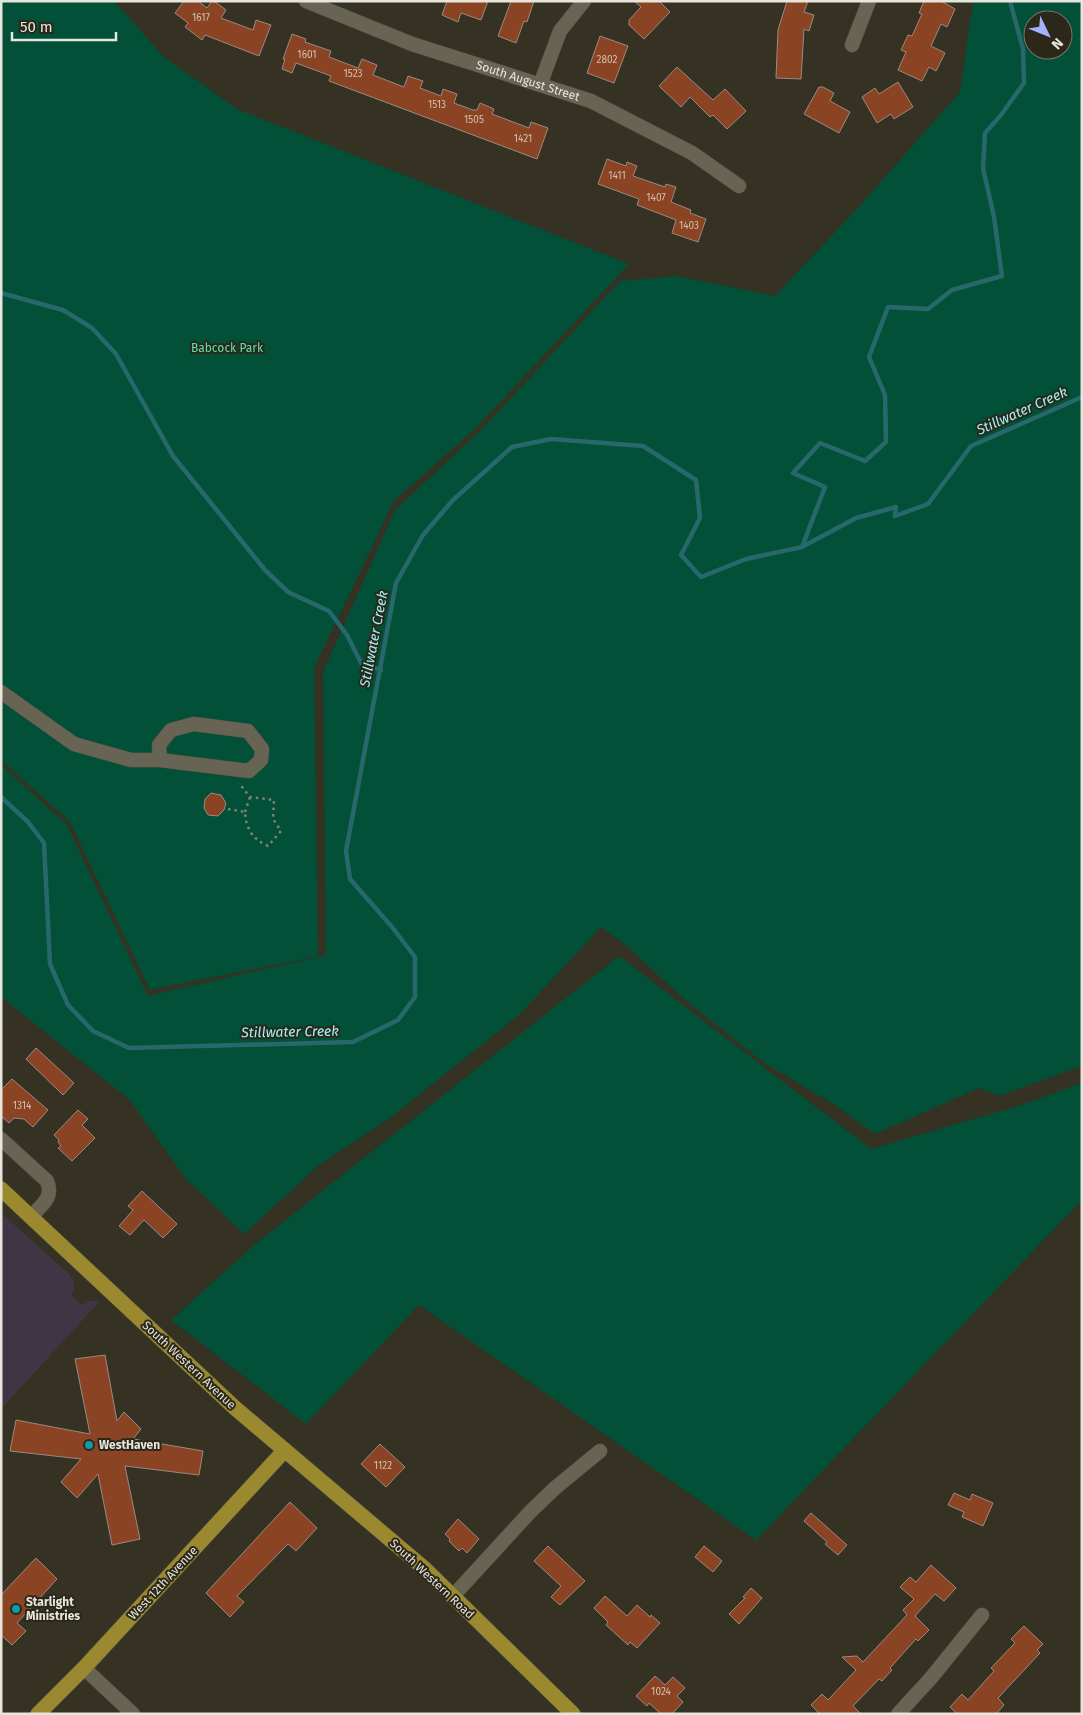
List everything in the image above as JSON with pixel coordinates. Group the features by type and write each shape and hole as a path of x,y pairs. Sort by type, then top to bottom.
{"main road":[{"path":"1,1188 31,1217"},
{"name":"South Western Avenue","path":"31,1217 235,1408 285,1450"},
{"name":"South Western Road","path":"285,1450 424,1569 573,1714"},
{"name":"West 12th Avenue","path":"38,1714 84,1668 285,1450"}],"street":[{"name":"South August Street","path":"306,1 412,44 591,101 692,153 739,186"},
{"path":"540,85 560,31 584,1"},
{"path":"852,45 869,1"},
{"path":"1,692 74,744 131,760 160,760 249,771 262,760 262,749 248,731 194,724 171,730 159,745 160,760"},
{"path":"1,1139 47,1181 51,1189 49,1196 31,1217"},
{"path":"453,1596 530,1512 555,1488 600,1451"},
{"path":"898,1714 931,1678 982,1615"},
{"path":"84,1668 133,1714"}],"path":[{"path":"238,770 238,782 250,797 274,800 273,819 281,831 268,846 257,840 246,824 246,812 250,797"},
{"path":"228,809 246,812"}],"shaded area":[{"path":"1,1213 69,1274 74,1281 74,1289 71,1295 82,1305 89,1301 100,1301 1,1409"}],"green space":[{"name":"Babcock Park","path":"1,1 114,1 165,58 237,109 629,264 476,428 394,501 314,668 318,956 150,990 70,822 1,760"},
{"path":"973,1 1082,1 1082,1066 999,1096 979,1088 875,1134 833,1104 763,1062 685,1000 627,946 601,927 519,1015 390,1118 318,1166 244,1234 186,1179 129,1099 1,997 1,765 67,825 148,996 326,955 323,672 395,510 479,432 620,281 677,276 775,296 854,212 960,92"},
{"path":"619,956 871,1149 1018,1106 1082,1083 1082,1200 756,1540 419,1305 306,1424 171,1320 258,1242"}],"building":[{"path":"184,1 198,1 207,8 214,1 226,10 221,18 253,30 256,20 271,25 259,56 205,35 202,40 185,27 188,23 175,13"},
{"path":"447,1 488,1 481,20 461,13 458,22 442,15"},
{"path":"511,1 534,1 527,22 524,21 516,43 498,36"},
{"path":"634,1 659,1 670,12 644,39 629,25 629,20 641,7"},
{"path":"787,1 808,1 804,12 814,15 809,31 804,29 801,79 776,78 778,30"},
{"path":"924,1 941,1 955,9 947,27 941,24 931,46 945,53 936,71 929,67 922,81 898,70 906,52 901,50 908,35 912,36 922,14 919,13"},
{"path":"292,34 306,39 305,42 331,51 329,57 358,68 362,59 377,65 373,75 404,87 408,76 423,81 420,88 441,96 443,89 457,94 454,103 477,110 480,103 494,109 492,114 529,128 531,122 548,128 537,159 329,81 331,76 296,63 292,73 282,69 285,59 283,59"},
{"path":"600,36 628,46 614,83 587,73"},
{"path":"677,67 713,100 725,89 746,111 727,129 713,115 710,117 690,97 681,107 659,86"},
{"path":"898,82 913,107 894,119 891,114 877,123 862,97 875,88 879,94"},
{"path":"819,87 834,93 830,101 850,112 839,133 804,114"},
{"path":"607,159 626,166 627,162 637,166 633,176 665,187 666,184 676,187 671,202 691,210 690,213 706,219 698,242 672,233 676,220 637,205 639,199 598,184"},
{"path":"211,793 221,795 226,803 224,810 218,816 208,815 204,808 205,799"},
{"path":"36,1048 74,1083 63,1095 26,1059"},
{"path":"12,1079 48,1110 33,1127 24,1119 14,1118 9,1123 1,1116 1,1090"},
{"path":"78,1110 88,1119 82,1125 95,1138 72,1161 58,1148 61,1146 58,1142 59,1140 54,1135"},
{"path":"142,1191 177,1224 163,1238 144,1220 130,1235 119,1226 133,1210 128,1206"},
{"name":"WestHaven","path":"105,1355 117,1421 124,1412 141,1429 133,1439 203,1451 199,1475 125,1466 140,1539 112,1545 98,1474 77,1498 61,1482 81,1459 10,1451 16,1420 90,1434 75,1359"},
{"path":"380,1444 405,1467 386,1487 361,1464"},
{"path":"954,1493 970,1500 972,1494 993,1503 983,1526 962,1517 964,1512 948,1505"},
{"path":"290,1502 317,1528 296,1551 288,1544 237,1596 244,1602 230,1617 206,1593"},
{"path":"811,1513 847,1545 838,1555 804,1521"},
{"path":"458,1519 479,1539 467,1553 462,1548 459,1551 445,1534"},
{"path":"548,1546 585,1581 560,1605 551,1597 561,1586 534,1561"},
{"path":"704,1546 722,1561 713,1572 695,1557"},
{"name":"Starlight Ministries","path":"36,1558 57,1579 17,1623 26,1631 12,1645 1,1635 1,1595"},
{"path":"931,1565 956,1588 944,1601 935,1594 915,1616 929,1630 918,1641 916,1639 890,1668 892,1670 882,1681 879,1679 853,1706 861,1714 820,1714 811,1705 822,1694 828,1700 856,1670 842,1657 857,1656 863,1662 907,1615 903,1610 914,1599 900,1587 910,1577 916,1582"},
{"path":"751,1588 762,1598 739,1624 729,1614 745,1598 743,1597"},
{"path":"605,1596 627,1616 637,1605 660,1623 637,1648 630,1642 628,1645 606,1625 608,1622 594,1608"},
{"path":"1024,1626 1043,1644 1037,1650 1040,1653 998,1698 1004,1705 996,1714 957,1714 950,1707 962,1694 968,1700 994,1671 991,1668 1015,1643 1011,1639"},
{"path":"655,1676 665,1685 673,1677 685,1688 677,1696 683,1702 672,1714 661,1714 649,1703 647,1706 636,1696"}],"waterway":[{"path":"802,547 825,487 793,473 820,443 865,461 886,442 885,395 869,357 888,307 928,309 952,290 1002,276 994,217 983,168 985,133 1001,115 1024,83 1023,49 1010,1"},
{"path":"1,293 63,310 92,328 116,354 173,456 265,570 288,592 329,611 347,635 361,663 381,670"},
{"name":"Stillwater Creek","path":"1,797 28,822 44,843 50,964 68,1005 93,1031 129,1048 353,1042 398,1020 415,997 415,957 392,927 350,879 346,851 396,583 423,535 453,500 512,447 551,439 643,446 696,480 700,518 681,555 701,577 746,559 802,547 856,518 896,507 895,516 928,504 971,446 1082,397"}],"place":[{"name":"WestHaven","path":"89,1445"},
{"name":"Starlight Ministries","path":"16,1609"}]}
